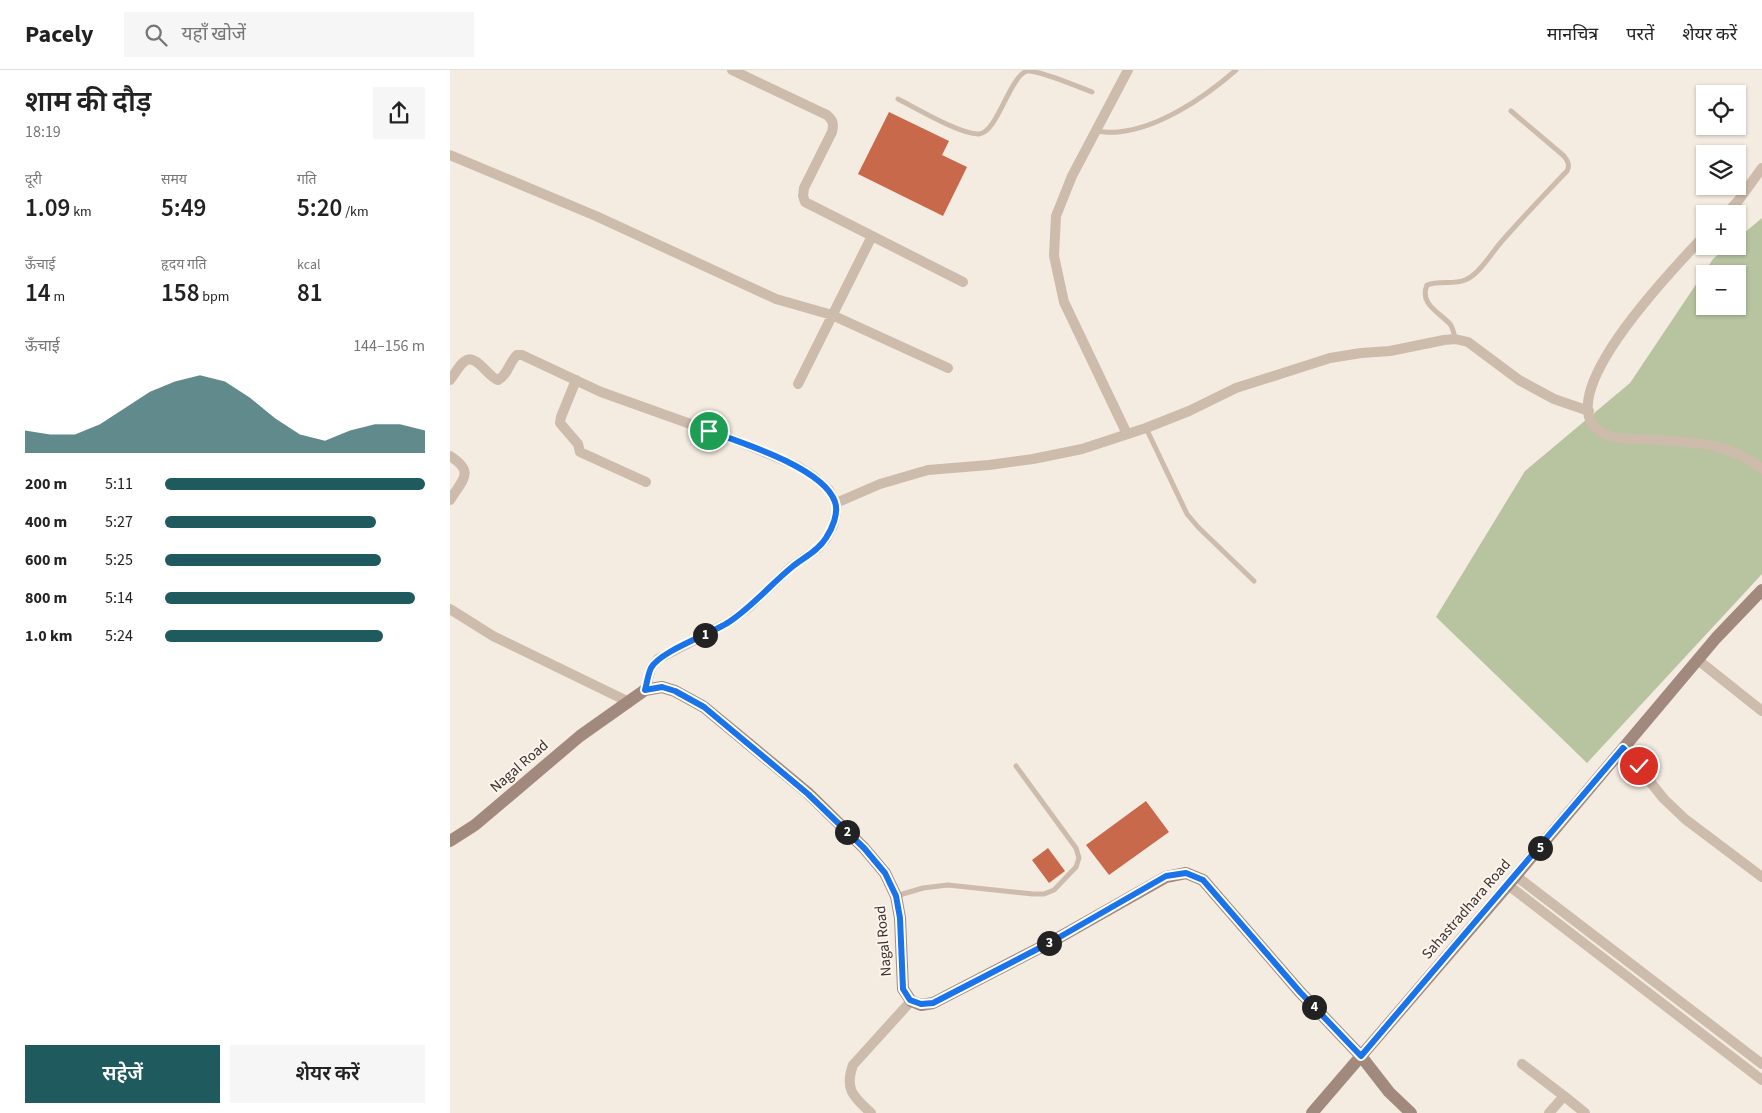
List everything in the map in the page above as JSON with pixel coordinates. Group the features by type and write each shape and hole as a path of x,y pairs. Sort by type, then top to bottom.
{"main road":[{"name":"Sahastradhara Road","path":"1312,1113 1698,660 1762,590"},
{"name":"Nagal Road","path":"450,841 475,825 580,736 645,690 662,687 675,691 704,707 808,794 864,848 885,873 896,896 900,918 903,989 910,1000"},
{"path":"910,1000 921,1004 933,1003 1051,942 1166,876 1186,873 1203,880 1300,992 1361,1056 1389,1092 1411,1113"}],"street":[{"path":"732,70 827,114 832,119 834,125 832,132 804,188 803,196 805,202 963,282"},
{"path":"1127,434 1064,302 1054,256 1056,216 1072,176 1095,131 1106,99 1128,70"},
{"path":"450,155 596,216 776,299 832,315 948,368"},
{"path":"1734,205 1762,168"},
{"path":"798,384 872,236"},
{"path":"1696,245 1648,297 1621,332 1596,375 1590,391 1588,411 1592,423 1600,432 1617,438 1691,442 1723,447 1749,458 1762,469"},
{"path":"836,503 880,484 928,470 989,466 1082,449 1146,428 1189,411 1236,388 1321,360 1362,353 1390,351 1444,340 1455,339 1468,342 1520,380 1554,399 1588,411"},
{"path":"450,380 466,360 472,358 494,379 498,380 502,378 513,358 517,355 522,355 601,392 738,441 797,466 813,476 829,490 836,503 836,514 833,526 826,539 791,568 747,609 729,622 658,659 651,668 645,690"},
{"path":"576,380 560,417 562,428 578,444 580,452 646,482"},
{"path":"450,456 462,463 465,471 464,478 450,500"},
{"path":"450,609 493,636 629,702"},
{"path":"1698,660 1762,711"},
{"path":"1623,748 1664,799 1762,877"},
{"path":"1512,880 1761,1060 1751,1072"},
{"path":"1512,880 1762,1080"},
{"path":"871,1113 854,1097 849,1086 849,1076 853,1065 910,1000"},
{"path":"1522,1064 1585,1113"},
{"path":"1549,1113 1564,1096"}],"lane":[{"path":"1095,131 1117,133 1166,118 1202,96 1236,70"},
{"path":"898,99 960,129 973,134 982,134 990,126 1019,77 1027,71 1040,71 1092,92"},
{"path":"1455,339 1450,324 1432,308 1426,299 1424,292 1427,285 1435,282 1456,282 1465,280 1473,275 1502,240 1568,171 1569,167 1568,161 1564,156 1511,110"},
{"path":"1146,428 1187,514 1254,581"},
{"path":"896,896 923,888 948,885 1044,894 1054,890 1076,867 1079,858 1076,848 1016,766"}],"green space":[{"path":"1762,218 1762,574 1587,763 1436,617 1525,471 1630,383 1696,284 1696,315 1746,315 1746,265 1709,265 1718,255 1746,255 1746,231"}],"building":[{"path":"889,112 949,141 942,155 967,167 943,216 858,174"},
{"path":"1146,801 1169,832 1109,875 1086,845"},
{"path":"1048,848 1065,871 1049,883 1032,860"}],"route":[{"path":"709,431 797,466 813,476 829,490 836,503 836,514 833,526 826,539 791,568 747,609 709,634 658,659 651,668 645,690 662,687 675,691 704,707 808,794 864,848 885,873 896,896 900,918 903,989 910,1000 921,1004 933,1003 1051,942 1166,876 1186,873 1203,880 1300,992 1361,1056 1623,748 1639,766"}]}
